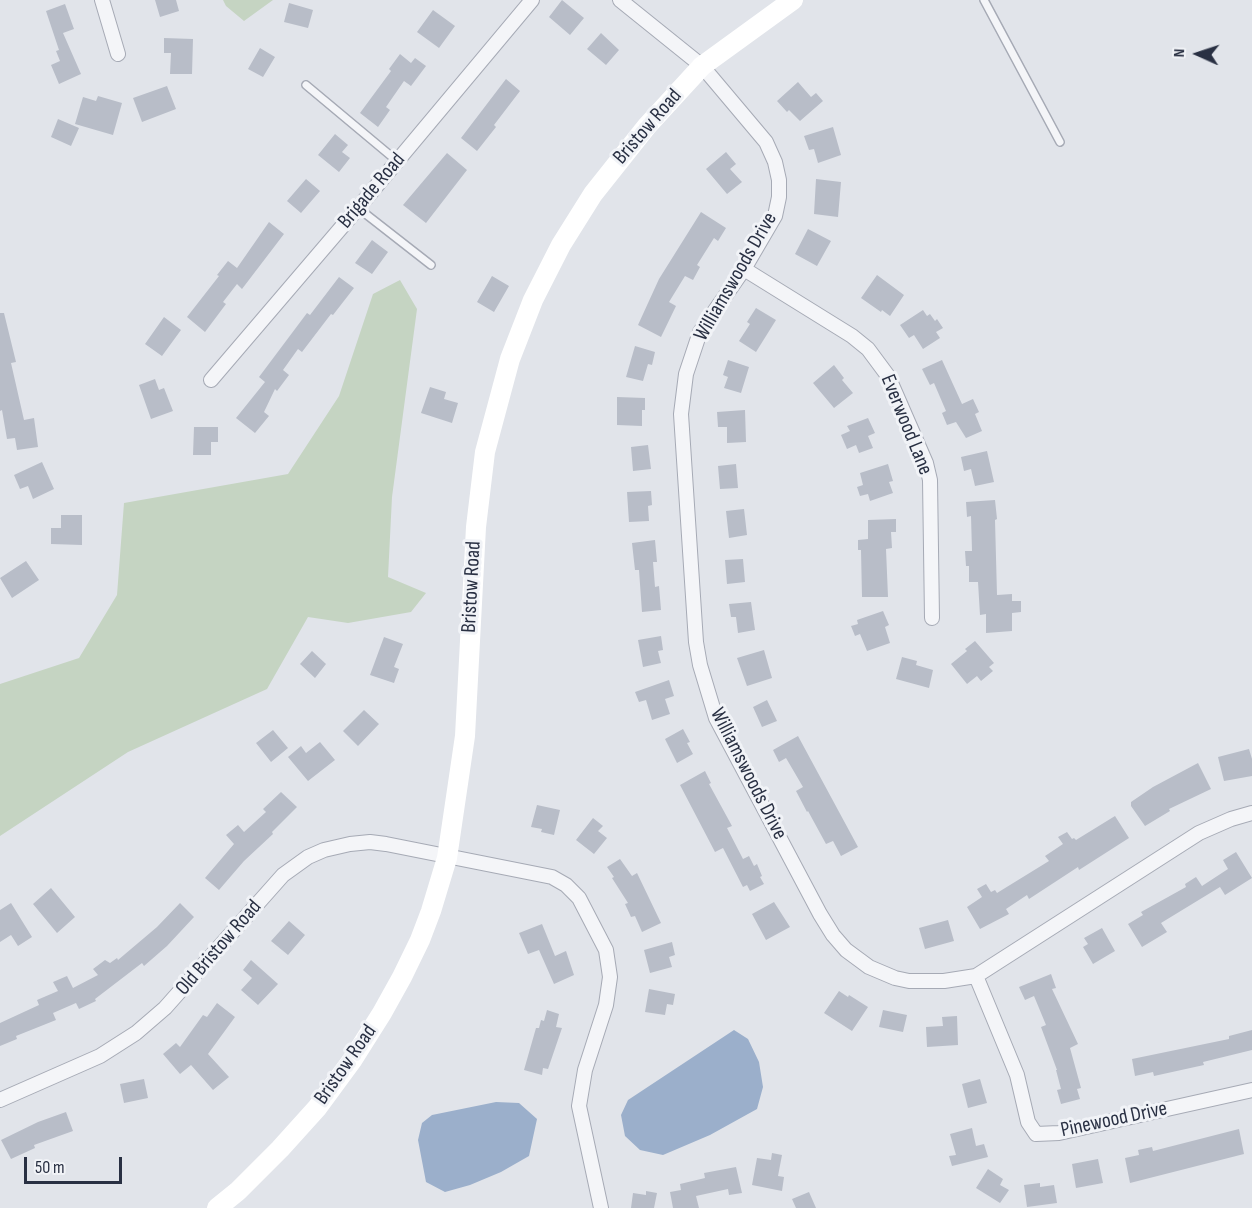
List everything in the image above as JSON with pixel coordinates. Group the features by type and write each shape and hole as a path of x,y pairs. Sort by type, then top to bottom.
{"main road":[{"name":"Bristow Road","path":"217,1208 238,1191 280,1149 317,1108 353,1059 382,1013 420,940 441,883 447,858 465,736 476,527 485,453 510,359 533,300 561,245 593,194 647,126 702,66 793,0"}],"street":[{"path":"102,0 118,54"},
{"name":"Brigade Road","path":"211,380 532,0"},
{"name":"Williamswoods Drive","path":"620,0 702,66 766,142 777,171 779,197 775,216 744,269 700,332 686,374 682,396 681,414 696,642 700,665 714,710 833,935 846,950 869,967 895,978 909,981 944,981 976,976 1199,833 1231,819 1252,813"},
{"name":"Everwood Lane","path":"744,269 852,336 880,362 888,376 926,463 930,480 932,618"},
{"name":"Old Bristow Road","path":"0,1100 100,1056 136,1033 165,1008 283,875 308,857 324,850 370,842 386,844 447,858 552,877 566,885 579,898 606,950 609,963 606,1005 585,1070 579,1106 600,1208"},
{"name":"Pinewood Drive","path":"976,976 1017,1075 1029,1122 1036,1134 1059,1133 1252,1090"}],"lane":[{"path":"984,0 1060,142"},
{"path":"306,85 397,161"},
{"path":"358,208 431,266"}],"green space":[{"path":"223,0 273,0 244,21 226,6"},
{"path":"400,280 417,309 392,497 388,577 426,593 411,612 348,623 308,617 267,689 128,752 0,836 0,684 79,658 117,595 124,503 288,474 339,396 373,294"}],"water":[{"path":"734,1030 748,1039 759,1062 763,1087 757,1109 710,1135 663,1155 640,1150 625,1136 621,1115 628,1100"},
{"path":"496,1102 519,1103 537,1119 529,1156 501,1172 470,1185 445,1192 426,1182 418,1140 422,1123 432,1115"}],"building":[{"path":"155,0 176,0 179,11 160,17"},
{"path":"562,0 584,18 570,35 549,17"},
{"path":"289,3 313,10 308,28 284,22"},
{"path":"65,4 74,29 63,33 81,74 59,84 51,65 60,61 56,51 59,50 46,11"},
{"path":"433,10 455,26 439,48 417,32"},
{"path":"601,33 619,50 606,65 587,49"},
{"path":"164,38 193,39 192,74 170,74 171,53 164,53"},
{"path":"260,48 275,57 263,77 248,69"},
{"path":"400,54 411,63 415,58 426,66 411,86 404,81 386,107 390,110 378,127 360,113 391,71 389,69"},
{"path":"506,79 520,91 477,151 461,138"},
{"path":"798,82 811,97 816,93 823,101 800,121 777,101"},
{"path":"167,86 176,109 142,122 133,98"},
{"path":"98,96 122,103 113,135 75,124 83,97 96,101"},
{"path":"58,119 79,128 71,146 51,137"},
{"path":"833,127 841,155 818,163 814,149 809,150 804,136"},
{"path":"335,134 348,145 342,152 350,158 339,172 318,155"},
{"path":"726,152 736,164 730,169 742,182 727,194 706,169"},
{"path":"447,153 467,170 426,223 403,205"},
{"path":"306,179 320,191 301,213 287,201"},
{"path":"816,179 841,182 838,217 814,214"},
{"path":"701,212 726,228 718,241 714,238 697,265 700,267 693,280 685,276 669,302 676,306 661,337 638,325 659,279"},
{"path":"269,222 284,234 242,289 237,284 223,302 226,304 205,332 187,317 228,261 237,268"},
{"path":"808,229 831,241 817,266 795,254"},
{"path":"372,240 388,252 372,274 355,263"},
{"path":"877,275 904,295 890,316 861,298"},
{"path":"492,276 509,286 494,312 477,302"},
{"path":"339,277 354,288 302,352 298,349 283,370 289,375 277,391 275,389 264,412 269,416 255,433 236,418 265,382 259,377 307,313 310,315"},
{"path":"756,308 776,320 756,352 739,341 750,324 747,322"},
{"path":"923,310 927,316 930,314 935,321 937,319 943,328 936,332 940,338 923,349 914,335 909,338 900,325"},
{"path":"0,313 4,313 16,362 11,363 24,420 34,418 38,447 17,450 15,438 7,439 2,410 0,411"},
{"path":"164,317 181,330 162,356 145,344"},
{"path":"635,346 655,352 652,365 648,364 643,381 626,377"},
{"path":"728,360 749,367 741,393 724,388 728,377 723,375"},
{"path":"942,360 962,404 973,399 979,412 975,414 982,431 966,438 956,422 947,425 942,413 946,411 934,383 930,385 922,369"},
{"path":"834,365 844,378 842,380 853,393 834,408 813,383"},
{"path":"155,379 159,390 164,388 173,411 151,419 139,385"},
{"path":"430,387 446,392 444,399 458,403 452,423 421,413"},
{"path":"617,397 645,398 642,426 617,425"},
{"path":"745,410 746,442 727,443 727,427 718,427 717,412"},
{"path":"868,418 875,433 868,436 873,448 859,453 856,445 847,449 841,435 850,431 847,426"},
{"path":"194,427 218,427 218,442 211,442 211,455 193,455"},
{"path":"648,445 651,469 633,471 631,447"},
{"path":"987,451 994,482 975,486 971,469 964,471 961,457"},
{"path":"42,462 54,489 33,499 28,486 20,489 14,475"},
{"path":"736,464 738,488 720,489 718,466"},
{"path":"888,464 893,481 889,482 893,493 870,501 868,494 860,496 857,487 863,485 860,473"},
{"path":"651,491 652,505 648,506 649,521 629,522 627,492"},
{"path":"995,500 997,595 1012,594 1012,601 1021,601 1021,612 1012,613 1012,631 986,633 986,614 980,615 978,582 969,582 969,566 966,566 965,551 972,551 971,516 967,517 966,502"},
{"path":"744,509 747,535 729,538 726,511"},
{"path":"61,515 82,515 82,545 51,544 51,528 61,528"},
{"path":"896,519 896,532 891,532 892,548 886,549 888,597 862,597 861,550 858,550 858,540 868,539 868,520"},
{"path":"655,540 657,562 653,562 655,587 659,586 661,610 642,612 639,570 635,570 632,543"},
{"path":"743,559 745,582 727,584 725,560"},
{"path":"26,561 39,580 12,598 0,578"},
{"path":"751,602 755,630 738,633 736,617 731,617 729,604"},
{"path":"883,611 889,625 885,627 890,643 867,651 860,634 855,636 851,626 858,624 857,620"},
{"path":"661,636 663,650 658,651 661,663 643,667 638,640"},
{"path":"384,637 403,644 394,667 399,669 394,683 370,675"},
{"path":"975,641 994,663 989,667 993,671 981,681 977,676 967,684 951,664"},
{"path":"764,650 772,678 747,686 737,658"},
{"path":"312,651 326,664 315,678 300,664"},
{"path":"902,657 917,661 916,665 933,670 929,688 896,679"},
{"path":"669,680 674,696 665,699 670,714 652,720 646,700 639,702 635,692"},
{"path":"767,700 777,721 762,727 753,707"},
{"path":"364,710 379,724 358,746 343,731"},
{"path":"683,729 693,754 677,763 665,739"},
{"path":"273,730 288,748 271,762 256,743"},
{"path":"798,736 858,847 841,856 833,841 826,844 807,812 796,791 803,787 786,758 779,762 773,750"},
{"path":"320,742 335,760 308,781 288,757 301,746 306,753"},
{"path":"1249,749 1252,759 1252,776 1224,781 1218,757"},
{"path":"1198,763 1211,789 1169,809 1170,811 1145,826 1131,806 1131,802 1153,787"},
{"path":"705,771 711,783 709,784 732,826 727,828 743,859 749,856 754,866 757,864 762,876 760,877 764,884 750,891 747,885 743,887 723,848 715,852 680,785"},
{"path":"281,792 297,807 219,890 205,878 234,844 226,835 238,825 244,832 266,812 263,809"},
{"path":"537,805 560,810 554,835 531,827"},
{"path":"1115,816 1129,838 1079,870 1078,867 1029,899 1027,895 1006,909 1009,914 980,929 967,907 982,897 977,889 986,884 991,892 995,890 997,893 1049,861 1045,856 1063,844 1058,837 1067,832 1072,839 1076,840"},
{"path":"593,818 603,826 598,831 607,838 594,854 576,840"},
{"path":"1236,852 1252,878 1225,895 1220,887 1161,923 1167,932 1142,947 1128,924 1143,915 1141,912 1186,887 1185,884 1196,877 1202,886 1228,869 1223,860"},
{"path":"620,859 632,876 637,873 661,923 642,932 635,916 631,917 625,904 628,903 607,867"},
{"path":"51,888 75,917 57,933 33,904"},
{"path":"774,902 790,927 766,940 752,914"},
{"path":"11,903 32,937 18,946 11,935 0,942 0,910"},
{"path":"180,903 194,917 167,946 144,966 142,963 95,999 96,1001 79,1009 76,1003 53,1013 56,1020 16,1036 17,1039 0,1046 0,1023 39,1005 37,1000 58,991 53,982 67,976 73,988 98,975 93,969 105,960 110,963 117,958 118,960 157,927"},
{"path":"948,920 954,941 925,949 919,928"},
{"path":"289,921 305,935 288,955 271,941"},
{"path":"542,924 555,956 566,951 574,975 554,984 539,950 528,954 519,933"},
{"path":"1102,928 1115,951 1093,964 1083,947 1088,944 1084,938"},
{"path":"672,942 675,955 669,957 672,967 650,973 644,950"},
{"path":"251,960 278,984 258,1005 241,990 252,978 243,970"},
{"path":"1051,974 1056,988 1052,989 1078,1044 1070,1048 1081,1088 1077,1089 1080,1099 1061,1104 1057,1090 1061,1089 1057,1070 1041,1027 1046,1025 1034,996 1025,1000 1019,987"},
{"path":"649,989 675,994 673,1005 667,1004 665,1015 645,1012"},
{"path":"839,991 868,1007 852,1031 824,1013"},
{"path":"217,1003 235,1017 208,1054 229,1077 213,1090 191,1065 180,1074 163,1054 176,1043 180,1047 203,1015 207,1017"},
{"path":"547,1010 559,1014 556,1027 562,1028 548,1069 543,1068 542,1075 524,1070 536,1028 539,1028 541,1020 544,1021"},
{"path":"883,1010 907,1015 903,1032 879,1027"},
{"path":"957,1016 958,1045 927,1047 926,1027 943,1026 942,1017"},
{"path":"1252,1030 1252,1050 1203,1062 1204,1065 1154,1076 1153,1072 1135,1076 1132,1059 1229,1039 1229,1036"},
{"path":"144,1079 148,1098 124,1103 120,1084"},
{"path":"980,1079 987,1103 968,1108 962,1084"},
{"path":"66,1112 73,1131 34,1145 35,1148 11,1159 1,1140 38,1122"},
{"path":"972,1128 976,1146 984,1144 988,1157 952,1166 949,1156 956,1155 950,1134"},
{"path":"1239,1129 1244,1154 1130,1183 1125,1158 1139,1155 1138,1150 1152,1147 1153,1151"},
{"path":"772,1153 782,1155 778,1176 784,1177 782,1191 752,1185 757,1158 771,1160"},
{"path":"1098,1159 1103,1183 1076,1188 1072,1164"},
{"path":"736,1167 742,1193 729,1195 728,1189 696,1196 699,1208 673,1208 670,1192 681,1190 680,1184 705,1178 704,1173"},
{"path":"988,1169 1003,1179 1000,1185 1009,1190 1000,1203 976,1188"},
{"path":"1040,1183 1040,1187 1054,1185 1057,1203 1027,1207 1024,1185"},
{"path":"646,1191 657,1193 654,1208 631,1208 633,1193 646,1195"},
{"path":"809,1192 816,1208 796,1208 792,1199"}]}
